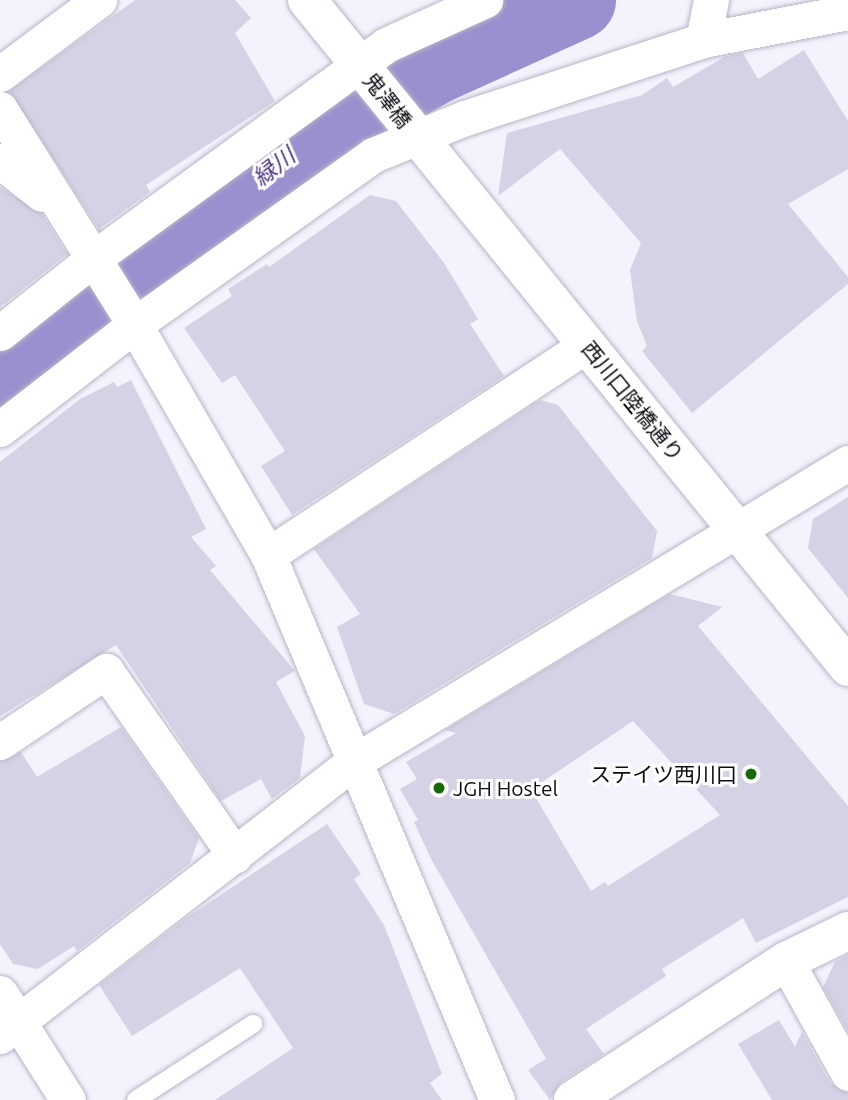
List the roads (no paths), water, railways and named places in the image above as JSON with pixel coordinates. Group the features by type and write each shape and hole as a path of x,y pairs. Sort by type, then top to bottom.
{"street":[{"path":"0,74 99,0"},
{"name":"鬼澤橋","path":"307,0 416,136"},
{"path":"0,333 386,45 485,0"},
{"path":"703,40 711,0"},
{"path":"0,429 133,323 373,155 416,136 703,40 848,12"},
{"path":"0,109 133,323 268,555 352,763 497,1100"},
{"name":"西川口陸橋通り","path":"416,136 588,344 848,667"},
{"path":"0,160 61,209"},
{"path":"268,555 588,344"},
{"path":"9,1029 352,763 736,528 848,463"},
{"path":"0,742 106,671 234,855"},
{"path":"573,1100 786,961 848,931"},
{"path":"786,961 848,1073"},
{"path":"0,993 9,1029 68,1100"}],"lane":[{"path":"136,1100 253,1024"}],"waterway":[{"name":"緑川","path":"0,378 328,125 435,64 576,0"}],"place":[{"name":"ステイツ西川口","path":"751,774"},
{"name":"JGH Hostel","path":"439,788"}]}
